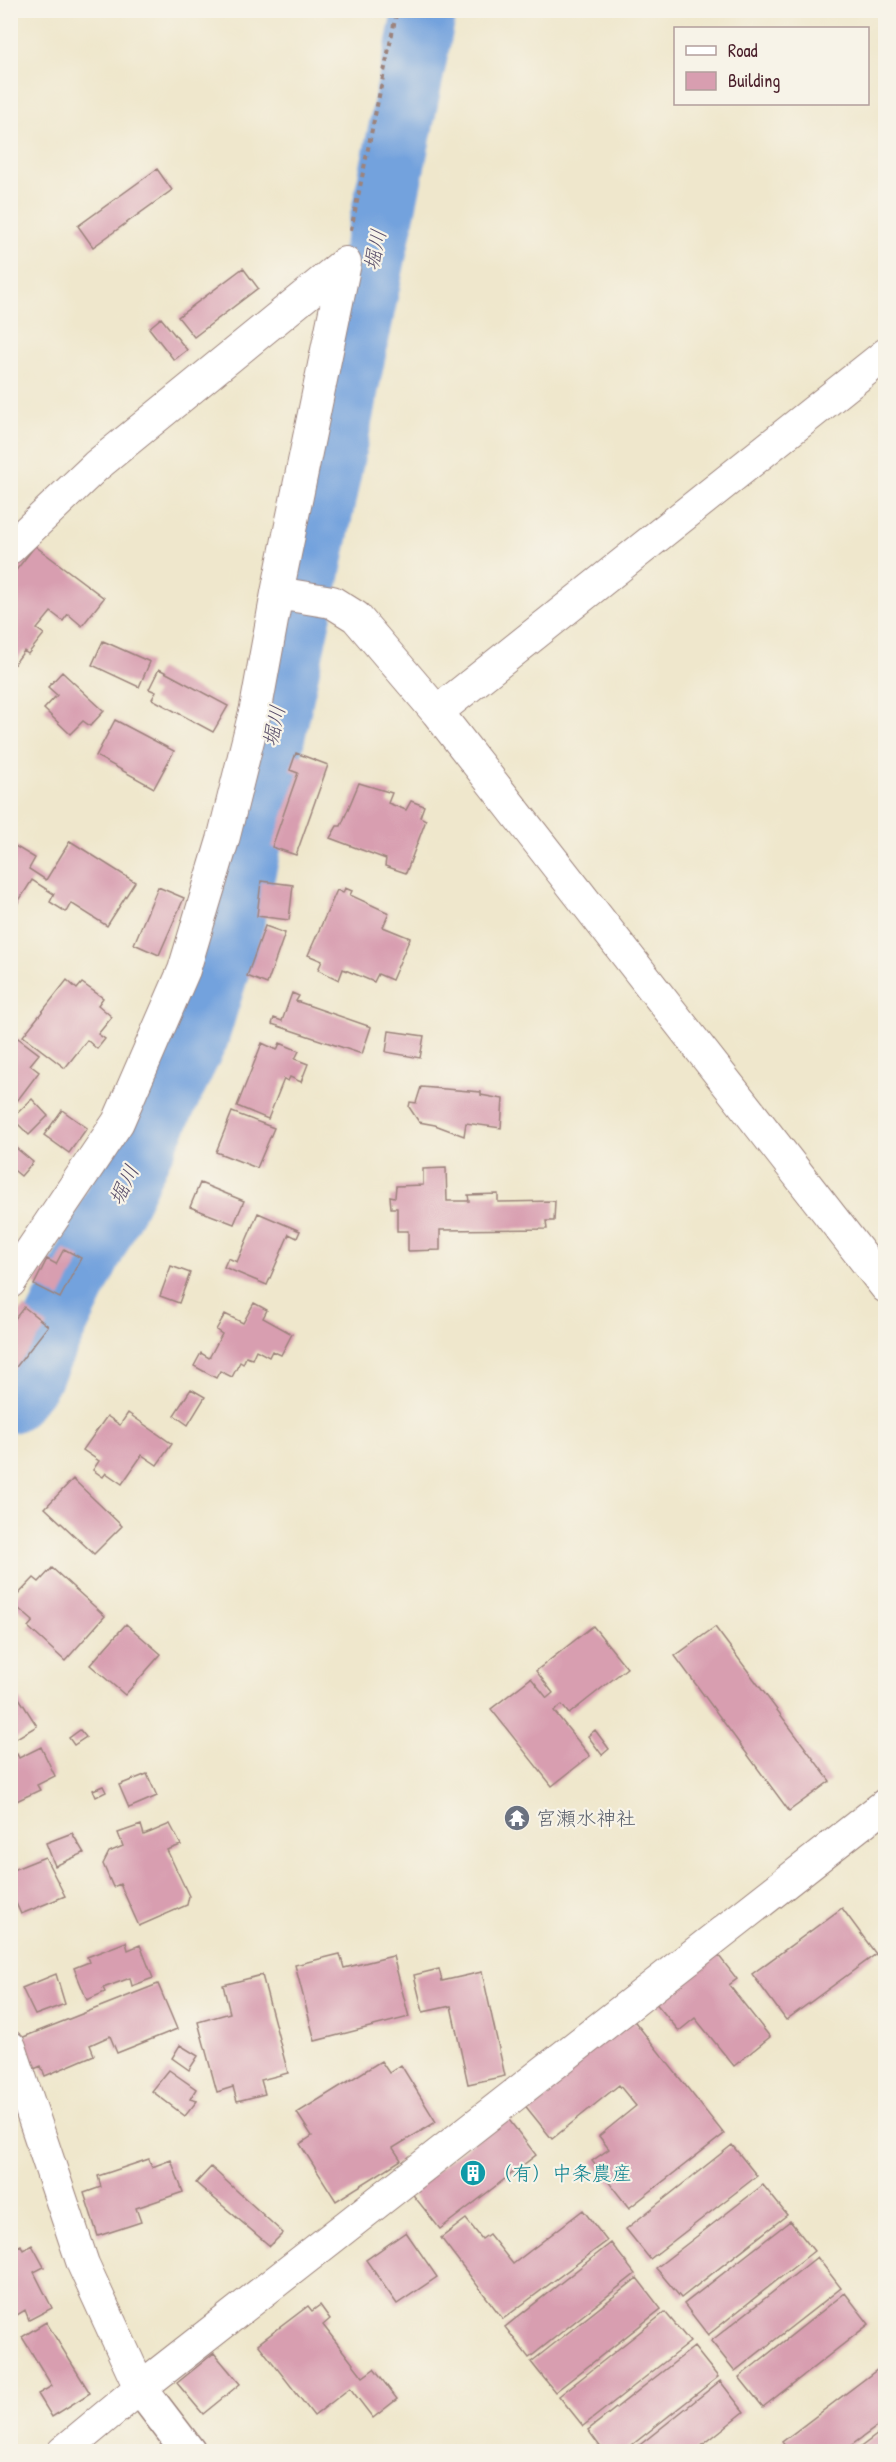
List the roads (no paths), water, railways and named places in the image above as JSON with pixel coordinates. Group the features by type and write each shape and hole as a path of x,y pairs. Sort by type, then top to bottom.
{"street":[{"path":"10,548 96,466 345,263 282,594 223,840 184,970 118,1122 12,1275"},
{"path":"437,712 885,354"},
{"path":"282,594 332,602 356,617 437,712 885,1287"},
{"path":"63,2451 140,2388 885,1803"},
{"path":"10,2047 83,2264 140,2388 189,2451"}],"waterway":[{"name":"堀川","path":"10,1401 29,1378 197,1036 235,912 307,580 425,10"}],"place":[{"name":"宮瀬水神社","path":"517,1818"},
{"name":"（有）中条農産","path":"473,2173"}]}
